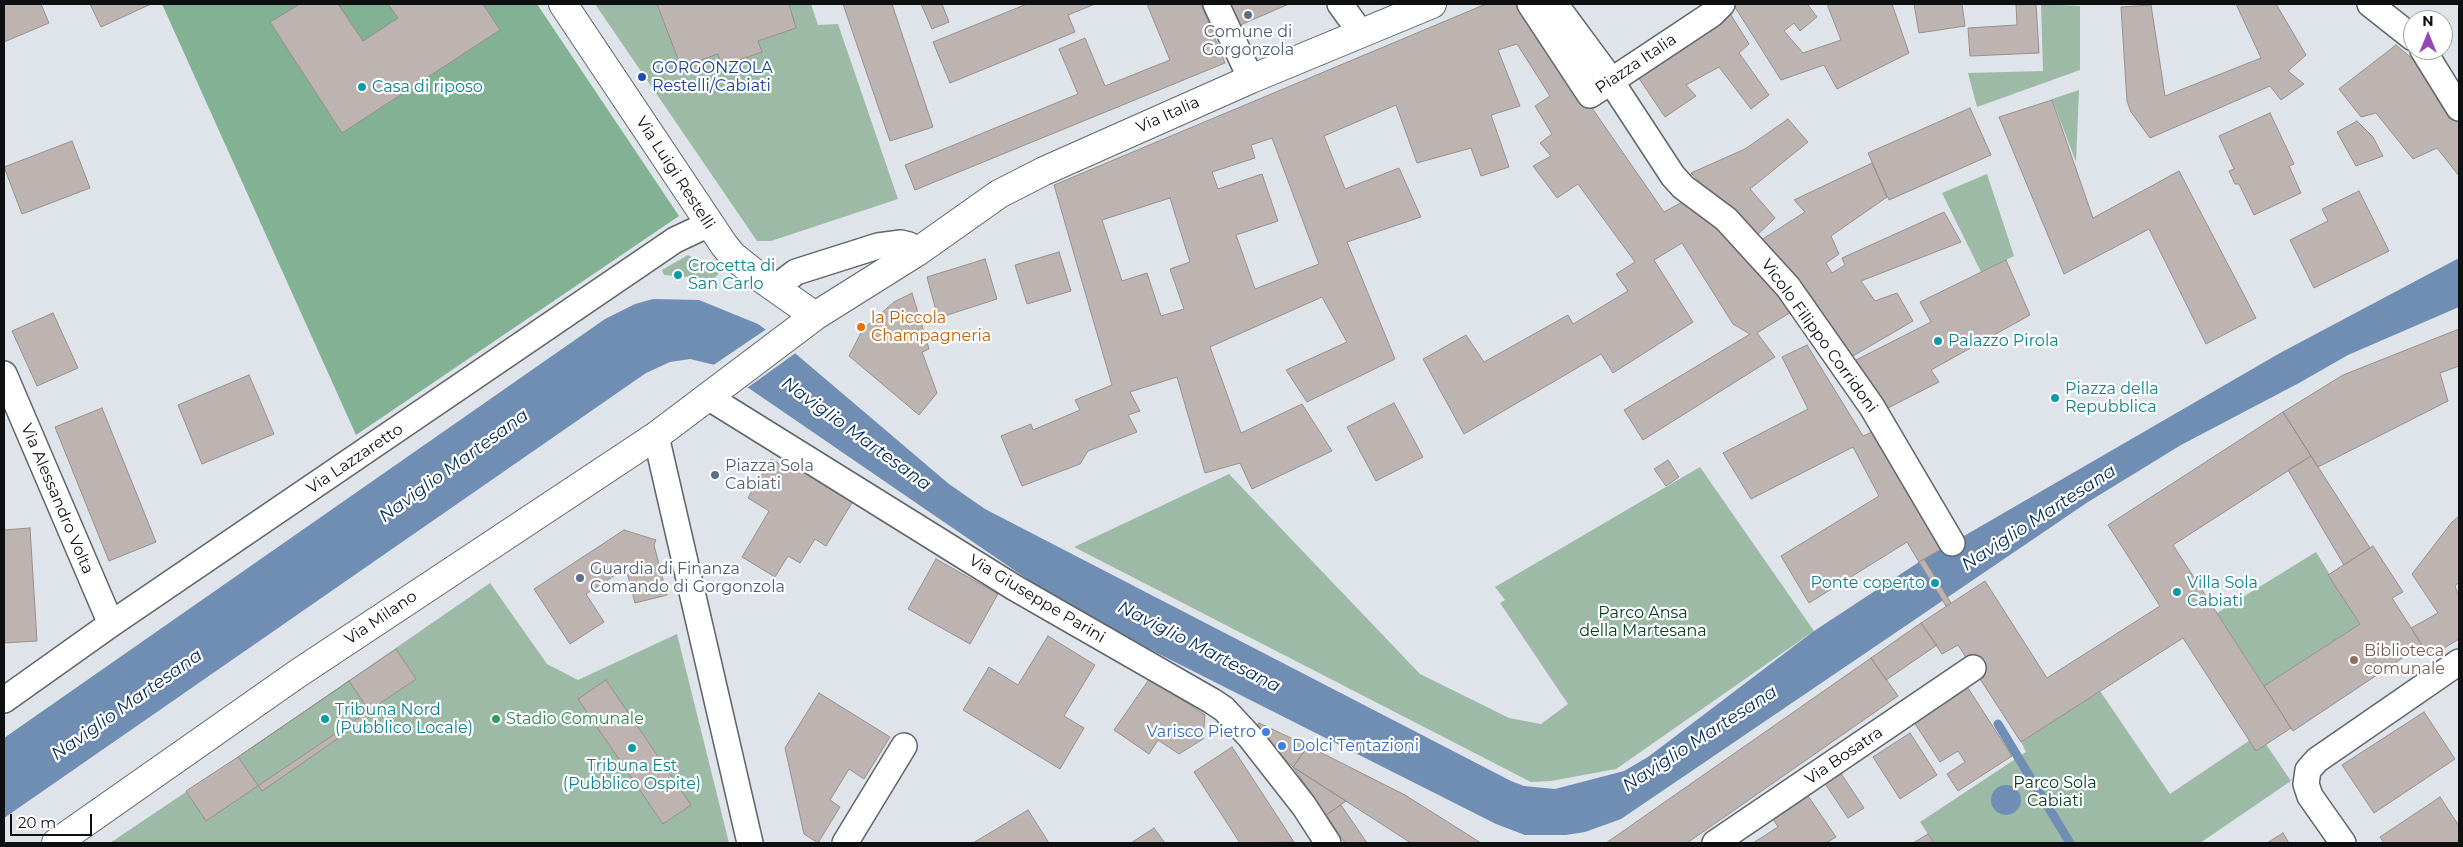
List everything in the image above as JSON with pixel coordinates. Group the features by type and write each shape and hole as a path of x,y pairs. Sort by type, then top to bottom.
{"street":[{"name":"Via Luigi Restelli","path":"563,4 709,224 734,256 815,316"},
{"path":"1216,4 1251,79"},
{"path":"1340,4 1361,32"},
{"name":"Via Italia","path":"788,336 815,316 918,252 999,194 1024,181 1251,79 1432,4"},
{"name":"Piazza Italia","path":"1530,4 1590,95 1712,14 1722,4"},
{"name":"Vicolo Filippo Corridoni","path":"1555,4 1611,81 1673,176 1683,187 1726,219 1788,288 1872,407 1952,543"},
{"path":"2370,4 2403,30"},
{"path":"2429,60 2459,108"},
{"name":"Via Lazzaretto","path":"4,700 111,624 676,240 709,224"},
{"path":"775,288 796,272 878,246 901,242 918,252"},
{"name":"Via Milano","path":"56,843 297,674 656,436 788,336"},
{"name":"Via Alessandro Volta","path":"4,374 111,624"},
{"name":"Via Giuseppe Parini","path":"708,397 1016,588 1224,709 1250,737 1304,806 1328,843"},
{"path":"656,436 750,843"},
{"path":"2343,843 2310,796 2306,784 2308,770 2317,760 2459,662"},
{"name":"Via Bosatra","path":"1715,843 1973,668"},
{"path":"845,843 904,746"}],"green space":[{"path":"162,4 537,4 679,216 356,435"},
{"path":"595,4 811,4 818,25 838,24 898,199 771,241 757,241"},
{"path":"2041,4 2080,6 2080,70 1977,107 1968,73 2043,71"},
{"path":"2079,90 2076,162 2052,99"},
{"path":"1987,174 2014,256 1981,272 1942,193"},
{"path":"688,255 719,273 714,279 664,275 662,270"},
{"name":"Parco Ansa della Martesana","path":"1700,467 1814,631 1616,769 1551,781 1531,782 1074,547 1229,474 1420,674 1509,718 1541,724 1568,704 1500,603 1505,600 1495,587"},
{"path":"2316,552 2360,624 2264,686 2217,613"},
{"name":"Stadio Comunale","path":"490,583 547,664 578,680 677,634 729,843 110,843 238,757"},
{"name":"Parco Sola Cabiati","path":"2100,691 2170,794 2259,734 2291,781 2200,843 1934,843 1920,822 2026,752 2021,742"}],"water":[{"name":"Naviglio Martesana","path":"2459,258 2459,307 2348,355 2181,445 2088,502 1621,819 1585,832 1566,835 1525,835 1496,824 1056,602 1030,581 715,365 690,359 670,362 646,373 4,818 4,738 605,319 635,304 653,299 699,300 758,324 776,337 949,484 985,509 1511,781 1524,786 1555,789 1624,771 1648,757 1814,631 1919,562 2280,353"},
{"path":"2006,785 2017,789 2021,800 2017,811 2006,815 1995,811 1991,800 1995,789"}],"pier":[{"path":"768,328 797,352 747,388 712,366"}],"building":[{"path":"4,4 41,4 49,23 4,42"},
{"path":"90,4 151,4 101,27"},
{"name":"Casa di riposo","path":"300,4 338,4 363,41 398,18 388,4 483,4 500,30 342,133 270,22"},
{"path":"657,4 789,4 796,28 758,41 762,52 722,66 718,54 681,67"},
{"path":"843,4 892,4 933,127 890,141"},
{"path":"921,4 942,4 949,22 932,29"},
{"path":"1027,4 1095,4 1068,15 1075,32 950,83 933,42"},
{"path":"1147,4 1201,4 1225,63 915,190 905,165 1078,94 1059,49 1085,38 1105,86 1170,60"},
{"name":"Comune di Gorgonzola","path":"1229,4 1289,4 1238,26"},
{"path":"1486,4 1520,4 1664,212 1686,200 1709,210 1796,309 1757,333 1775,357 1643,440 1624,410 1750,334 1733,324 1682,243 1654,260 1693,322 1613,373 1601,354 1464,434 1423,359 1466,335 1484,362 1568,315 1573,324 1628,291 1616,274 1635,262 1578,184 1557,198 1533,166 1551,156 1540,143 1552,134 1535,106 1550,96 1517,44 1498,50 1520,106 1491,115 1509,167 1481,176 1471,148 1417,163 1396,105 1324,136 1345,189 1399,168 1421,217 1347,242 1395,359 1307,402 1286,370 1347,342 1322,297 1210,347 1241,433 1302,404 1332,451 1252,489 1240,463 1205,473 1177,377 1130,392 1140,411 1128,415 1137,432 1088,451 1080,464 1022,486 1001,436 1031,424 1033,430 1080,410 1075,400 1112,385 1054,185","holes":["1272,138 1319,264 1255,289 1236,235 1278,221 1262,174 1218,189 1212,172 1255,158 1251,145","1170,198 1190,262 1170,269 1184,309 1161,316 1147,273 1122,281 1102,220"]},
{"path":"1733,4 1810,4 1808,5 1817,17 1800,31 1794,23 1784,31 1803,53 1841,40 1827,4 1892,4 1909,53 1837,89 1824,65 1781,80"},
{"path":"1914,4 1962,4 1965,26 1919,33"},
{"path":"2016,4 2036,4 2039,53 1970,56 1968,28 2017,25"},
{"path":"2236,4 2276,4 2306,55 2288,71 2304,84 2281,100 2270,86 2150,138 2131,112 2127,101 2121,7 2151,5 2165,96 2261,58"},
{"path":"1726,7 1749,44 1739,53 1769,95 1751,109 1719,67 1686,85 1696,96 1665,117 1634,71"},
{"path":"2396,45 2403,51 2403,60 2414,60 2433,76 2459,118 2459,176 2437,148 2413,159 2376,113 2361,117 2339,89"},
{"path":"2052,100 2093,218 2179,171 2256,318 2206,344 2149,229 2064,274 1999,117"},
{"path":"1970,108 1991,155 1889,200 1868,153"},
{"path":"2270,113 2294,164 2289,166 2301,193 2254,215 2239,184 2235,184 2229,171 2234,169 2219,136"},
{"path":"1788,119 1808,142 1750,189 1775,218 1754,238 1691,173 1745,149"},
{"path":"2357,121 2373,137 2383,156 2356,166 2337,132"},
{"path":"72,141 90,188 22,214 4,167"},
{"path":"1872,163 1887,197 1831,236 1839,254 1826,263 1832,273 1845,265 1842,258 1944,212 1961,242 1861,281 1875,301 1897,293 1913,321 1853,356 1758,242 1805,212 1794,200"},
{"path":"2359,191 2389,251 2314,288 2290,240 2328,221 2322,209"},
{"path":"1059,252 1071,291 1027,304 1015,265"},
{"path":"985,259 997,299 938,318 927,277"},
{"name":"Palazzo Pirola","path":"2006,260 2030,315 1931,370 1939,382 1888,408 1856,360 1931,322 1920,302"},
{"path":"912,293 929,349 922,352 937,393 919,415 849,356 863,329 894,302"},
{"path":"53,313 78,368 37,386 12,331"},
{"path":"2459,329 2459,366 2440,373 2448,401 2318,467 2283,412 2343,375"},
{"path":"1807,345 1863,436 1879,429 1948,545 1919,562 1907,542 1809,603 1781,556 1879,496 1853,447 1751,499 1723,453 1808,409 1782,357"},
{"path":"249,375 274,434 202,464 178,405"},
{"path":"1394,403 1423,457 1376,481 1347,427"},
{"path":"102,408 156,542 109,561 55,427"},
{"name":"Villa Sola Cabiati","path":"2283,412 2311,456 2173,545 2291,728 2256,751 2183,638 2021,742 1958,645 1942,654 1921,623 1985,581 2047,678 2160,606 2108,525"},
{"path":"2311,456 2370,548 2344,565 2288,470"},
{"path":"793,458 856,496 826,546 815,539 800,563 788,556 775,577 742,557 769,511 748,498 771,459 787,468"},
{"path":"1668,460 1679,477 1666,486 1654,469"},
{"path":"2459,516 2459,582 2455,586 2459,597 2459,639 2429,657 2411,628 2438,613 2412,574 2452,522"},
{"path":"30,528 37,641 4,643 4,530"},
{"name":"Guardia di Finanza Comando di Gorgonzola","path":"624,530 656,540 654,545 667,595 635,603 626,568 586,594 604,622 570,644 534,589"},
{"path":"2373,546 2403,592 2392,598 2422,645 2293,731 2264,686 2360,624 2328,575"},
{"path":"936,559 998,594 970,644 908,609"},
{"name":"Ponte coperto","path":"1924,559 1951,603 1946,606 1919,562"},
{"path":"1921,623 1937,645 1886,680 1871,658"},
{"path":"1048,636 1095,665 1064,716 1084,728 1060,769 963,710 989,667 1018,685"},
{"name":"Tribuna Nord (Pubblico Locale)","path":"396,649 416,679 206,821 186,791"},
{"path":"1871,658 1898,696 1687,843 1606,843"},
{"path":"1150,678 1205,715 1203,739 1179,754 1158,740 1149,754 1114,730"},
{"name":"Tribuna Est (Pubblico Ospite)","path":"606,680 691,805 663,824 578,699"},
{"path":"349,681 372,715 262,791 238,757"},
{"path":"1966,685 2012,756 1958,791 1947,774 1965,762 1958,751 1940,762 1912,719"},
{"path":"819,693 890,737 864,779 849,769 830,800 840,807 818,843 804,834 785,748"},
{"path":"2424,712 2455,759 2374,813 2342,765"},
{"path":"1259,723 1308,746 1293,767 1254,732"},
{"path":"1910,733 1937,775 1900,799 1873,757"},
{"path":"1308,746 1405,795 1481,843 1411,843 1293,767"},
{"path":"1232,747 1294,842 1240,843 1194,772"},
{"path":"1293,767 1346,801 1326,815"},
{"path":"1840,772 1864,808 1848,818 1824,782"},
{"path":"1808,796 1836,837 1826,843 1753,843 1778,827 1773,819"},
{"path":"2440,797 2459,826 2459,843 2384,843 2380,837"},
{"path":"1341,805 1367,843 1345,843 1326,815"},
{"path":"1028,810 1049,843 973,843"},
{"path":"1154,828 1165,843 1131,843"},
{"path":"2283,833 2289,843 2267,843"},
{"path":"1928,834 1934,843 1913,843"}],"waterway":[{"path":"1998,724 2070,843"}],"place":[{"name":"Comune di Gorgonzola","path":"1248,15"},
{"name":"GORGONZOLA Restelli/Cabiati","path":"642,77"},
{"name":"Casa di riposo","path":"362,87"},
{"name":"Crocetta di San Carlo","path":"678,275"},
{"name":"la Piccola Champagneria","path":"861,327"},
{"name":"Palazzo Pirola","path":"1938,341"},
{"name":"Piazza della Repubblica","path":"2055,398"},
{"name":"Piazza Sola Cabiati","path":"715,475"},
{"name":"Guardia di Finanza Comando di Gorgonzola","path":"580,578"},
{"name":"Ponte coperto","path":"1935,583"},
{"name":"Villa Sola Cabiati","path":"2177,592"},
{"name":"Biblioteca comunale","path":"2354,660"},
{"name":"Tribuna Nord (Pubblico Locale)","path":"325,719"},
{"name":"Stadio Comunale","path":"496,719"},
{"name":"Varisco Pietro","path":"1266,732"},
{"name":"Dolci Tentazioni","path":"1282,746"},
{"name":"Tribuna Est (Pubblico Ospite)","path":"632,748"}]}
